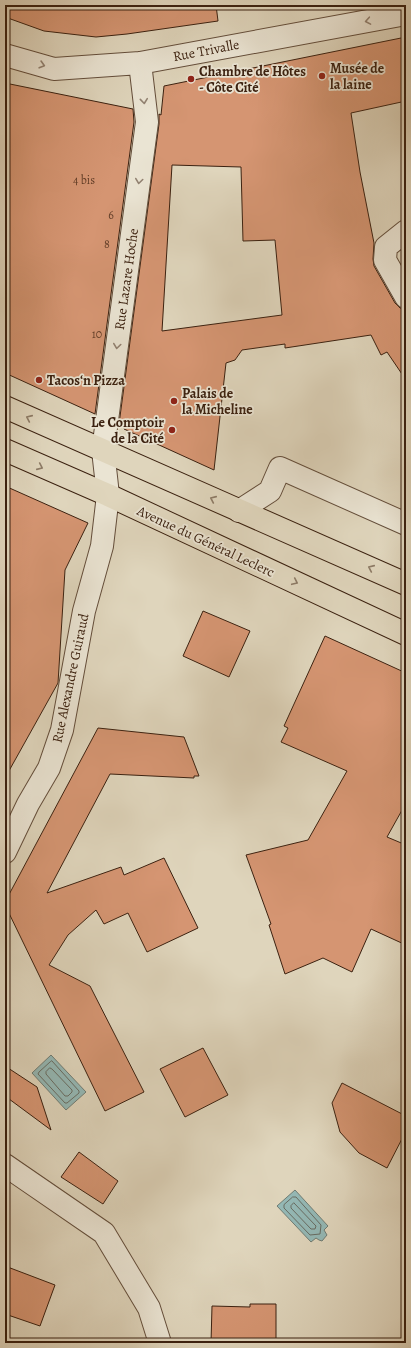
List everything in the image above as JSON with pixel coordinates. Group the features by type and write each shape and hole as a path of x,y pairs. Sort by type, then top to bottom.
{"main road":[{"path":"5,407 406,584"},
{"name":"Avenue du Général Leclerc","path":"5,450 108,495 406,634"}],"street":[{"name":"Rue Trivalle","path":"5,54 54,69 140,62 406,14"},
{"name":"Rue Lazare Hoche","path":"108,495 103,450 147,122 140,62"},
{"path":"406,231 386,247 385,260 406,297"},
{"path":"240,511 270,491 280,468 406,524"},
{"name":"Rue Alexandre Guiraud","path":"5,852 28,804 49,768 62,730 84,611 102,546 108,495"},
{"path":"5,1165 104,1233 150,1308 160,1343"}],"water":[{"path":"51,1055 86,1092 66,1110 32,1073"},
{"path":"295,1190 328,1226 324,1230 327,1235 322,1241 316,1238 311,1242 277,1206"}],"building":[{"path":"5,5 216,5 218,21 96,37 44,31 5,17"},
{"path":"406,37 406,101 351,113 360,172 374,243 374,266 395,303 400,308 406,309 406,380 387,352 381,355 371,335 285,348 285,344 242,350 235,360 226,363 214,470 124,429 124,427 119,424 159,124 159,114 161,115 164,86","holes":["172,165 241,167 243,241 275,240 282,315 162,331"]},
{"path":"5,83 133,109 134,122 95,414 5,373"},
{"path":"5,486 88,523 65,570 58,683 5,778"},
{"path":"203,611 250,631 229,677 183,656"},
{"path":"325,636 406,673 406,803 387,837 406,845 406,945 371,929 352,972 323,958 285,974 269,925 271,924 246,855 308,840 347,771 281,742 288,728 284,726"},
{"path":"98,728 184,737 199,776 194,776 194,778 110,774 47,893 121,867 124,875 164,858 198,928 147,952 128,913 104,924 96,910 68,935 49,965 90,986 144,1092 105,1111 5,905 5,902"},
{"path":"203,1048 228,1095 185,1117 160,1069"},
{"path":"5,1066 37,1087 51,1130 5,1096"},
{"path":"342,1083 406,1116 406,1131 387,1168 359,1153 340,1132 332,1103"},
{"path":"79,1152 118,1181 103,1204 61,1177"},
{"path":"5,1266 55,1285 40,1326 5,1314"},
{"path":"250,1304 276,1304 276,1343 211,1343 212,1306 250,1307"}],"place":[{"name":"Musée de la laine","path":"322,76"},
{"name":"Chambre de Hôtes - Côte Cité","path":"191,79"},
{"name":"Tacos‘n Pizza","path":"39,380"},
{"name":"Palais de la Micheline","path":"174,401"},
{"name":"Le Comptoir de la Cité","path":"172,430"}]}
